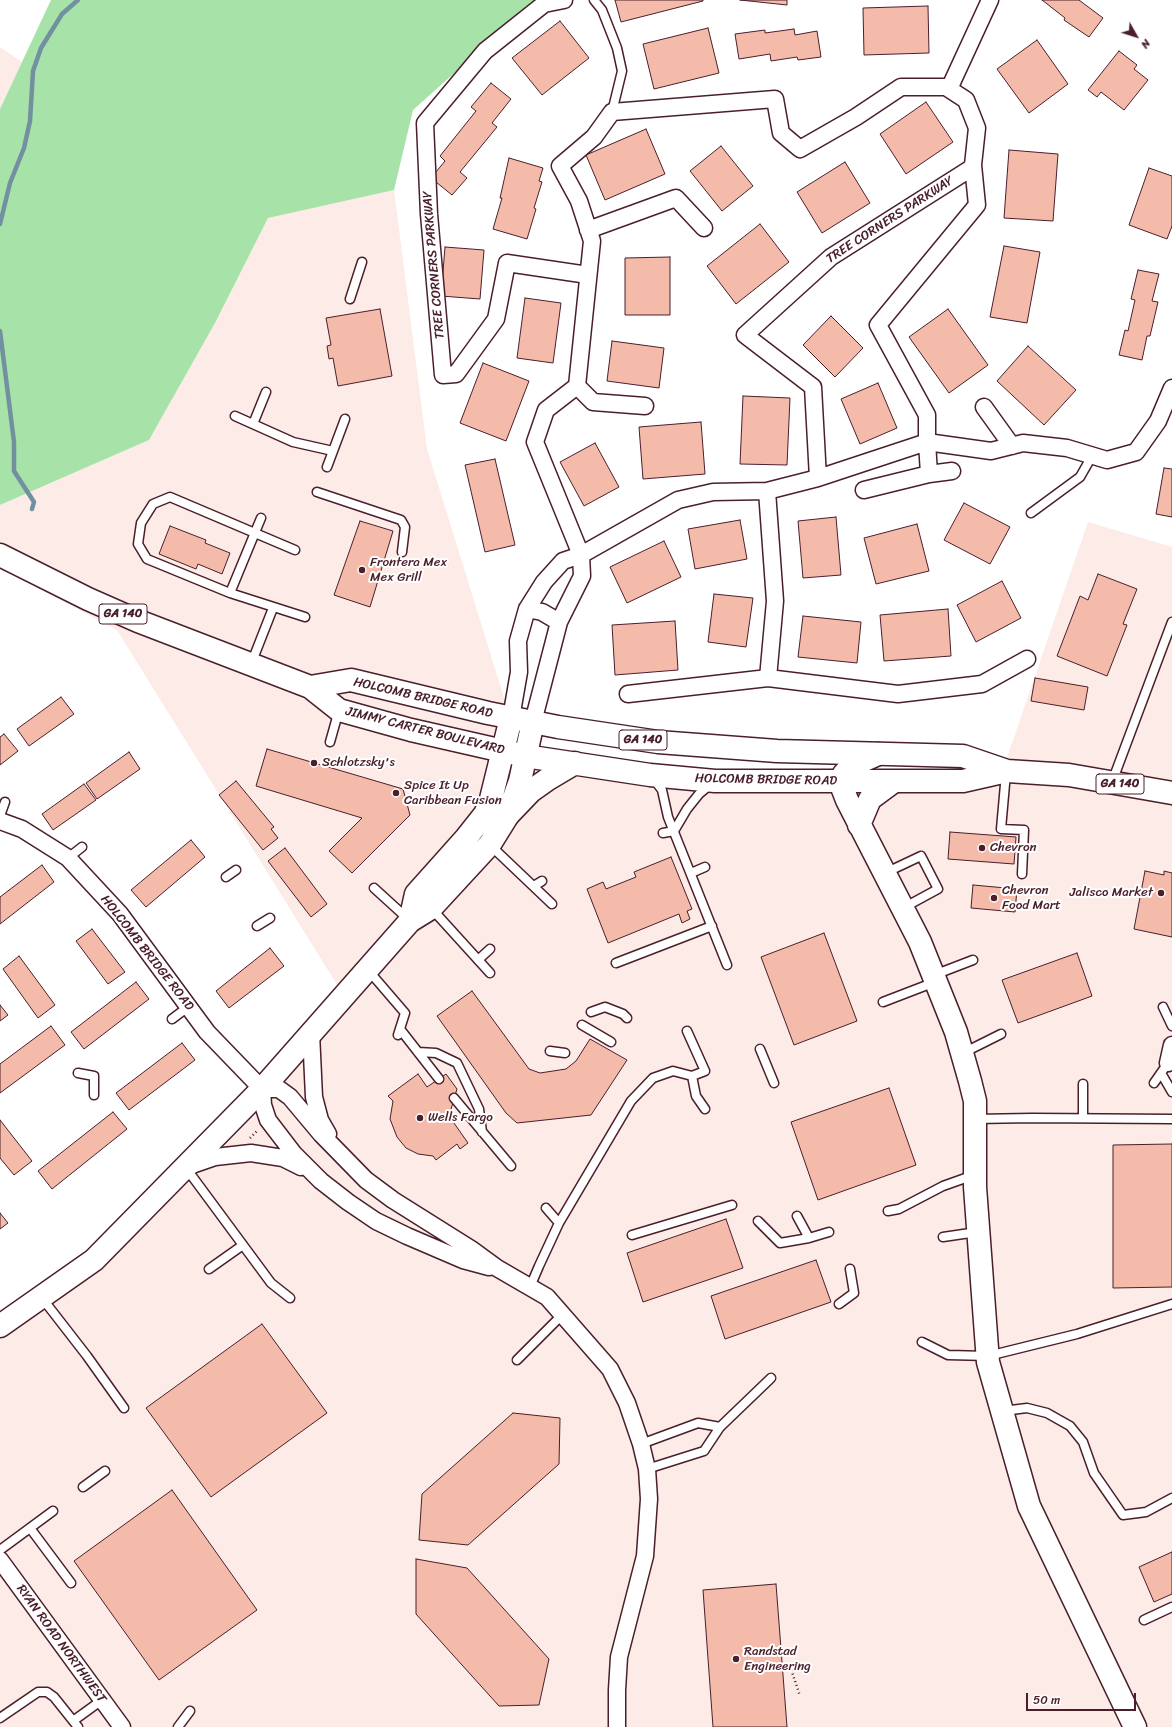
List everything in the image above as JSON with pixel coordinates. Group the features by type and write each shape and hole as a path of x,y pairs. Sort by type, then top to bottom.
{"main road":[{"name":"JIMMY CARTER BOULEVARD","path":"0,555 124,614 250,665 310,687 339,710 411,730 525,756"},
{"name":"HOLCOMB BRIDGE ROAD","path":"310,687 351,680 434,701 512,718 607,735 711,747 963,756 1006,771 1069,775 1172,793"},
{"name":"HOLCOMB BRIDGE ROAD","path":"410,921 416,894 466,838 484,814 490,803 512,718"},
{"name":"HOLCOMB BRIDGE ROAD","path":"0,1326 94,1260 262,1088 410,921 431,908 490,844 508,816 520,781 533,722"},
{"path":"878,754 851,766 844,774 840,782 903,908 935,978 962,1054 975,1101 975,1175 988,1356 1002,1412 1029,1506 1135,1727"},
{"name":"HOLCOMB BRIDGE ROAD","path":"525,756 650,775 715,781 963,781 1006,771"},
{"path":"508,816 530,792 575,763"},
{"path":"860,824 870,799 893,782"}],"street":[{"name":"TREE CORNERS PARKWAY","path":"564,0 544,4 485,51 425,123 429,214 443,375 456,374 496,319 507,263 588,275"},
{"path":"949,89 990,0"},
{"name":"TREE CORNERS PARKWAY","path":"612,112 775,99 781,133 800,149 856,117 901,87 946,88 966,100 977,128 973,167 977,205 878,325 927,415 929,474"},
{"path":"533,722 559,622 582,576 581,555 535,442 546,410 577,386 592,241 579,201 560,166 594,137 612,112"},
{"name":"TREE CORNERS PARKWAY","path":"818,478 813,387 745,335 831,257 973,167"},
{"path":"588,230 676,198 704,228"},
{"path":"577,386 592,402 645,406"},
{"path":"512,718 519,672 518,641 527,609 544,582 563,561 581,555 678,500 713,492 767,491 818,478 927,442 991,451 1023,443 1067,448 1107,460 1136,452 1165,423 1172,388"},
{"path":"984,407 1012,446"},
{"path":"864,490 929,474 952,471"},
{"path":"767,491 775,601 768,678"},
{"path":"527,609 542,612 559,622"},
{"path":"628,694 768,678 898,694 982,684 1027,659"},
{"name":"HOLCOMB BRIDGE ROAD","path":"0,821 22,829 68,858 120,914 207,1032 262,1088"},
{"path":"311,1033 314,1097 320,1120 342,1155"},
{"path":"1165,1068 1172,1045"},
{"path":"320,1181 294,1154 268,1120 263,1105 262,1088 279,1089 290,1097 366,1180 393,1200 470,1249 496,1268 547,1297 610,1369 628,1403 641,1444 647,1469 649,1506 646,1556 619,1657 616,1690 617,1727"},
{"path":"186,1167 215,1157 251,1153 266,1154 283,1158 320,1181 376,1221 463,1260 496,1268"},
{"name":"RYAN ROAD NORTHWEST","path":"0,1560 122,1727"}],"lane":[{"path":"594,0 602,10 617,48 622,71 612,112"},
{"path":"350,299 362,262"},
{"path":"253,424 266,392"},
{"path":"235,416 293,442 333,452"},
{"path":"327,467 345,419"},
{"path":"1031,513 1080,478 1092,456"},
{"path":"317,492 401,520 405,528 402,552"},
{"path":"295,550 256,532 170,497 153,504 141,523 138,544 147,559 230,593 305,617"},
{"path":"230,593 261,518"},
{"path":"250,665 273,608"},
{"path":"1112,782 1172,622"},
{"path":"330,742 339,710"},
{"path":"1006,771 1001,829 1024,830 1022,874"},
{"path":"650,775 662,790 668,816 727,965"},
{"path":"663,833 674,831 687,809 699,794 715,781"},
{"path":"0,816 5,802"},
{"path":"490,844 552,904"},
{"path":"68,858 82,847"},
{"path":"885,873 921,856 938,889 903,908"},
{"path":"691,872 705,867"},
{"path":"226,877 236,870"},
{"path":"534,886 542,881"},
{"path":"374,888 410,921"},
{"path":"431,908 490,973"},
{"path":"257,926 270,918"},
{"path":"616,963 712,926"},
{"path":"478,960 490,949"},
{"path":"883,1002 973,960"},
{"path":"368,969 405,1013 399,1032 418,1052 439,1079"},
{"path":"172,1019 188,1007"},
{"path":"591,1012 605,1007 623,1014 627,1018"},
{"path":"1163,1007 1172,1026"},
{"path":"582,1026 611,1042"},
{"path":"530,1287 538,1266 559,1223 631,1101 653,1078 673,1071 692,1076 705,1070 687,1031"},
{"path":"962,1054 1001,1034"},
{"path":"760,1049 774,1083"},
{"path":"550,1051 565,1053"},
{"path":"418,1052 436,1053 457,1063 479,1108 482,1132"},
{"path":"1154,1082 1165,1068"},
{"path":"1165,1068 1172,1092"},
{"path":"78,1073 94,1076 94,1095"},
{"path":"692,1076 696,1096 705,1109"},
{"path":"1083,1084 1083,1118"},
{"path":"454,1098 511,1166"},
{"path":"975,1119 1172,1119"},
{"path":"186,1167 271,1283 290,1298"},
{"path":"888,1211 899,1209 943,1186 975,1175"},
{"path":"632,1235 732,1205"},
{"path":"546,1208 559,1223"},
{"path":"797,1216 809,1238"},
{"path":"758,1222 780,1242 809,1238 829,1232"},
{"path":"943,1237 978,1232"},
{"path":"209,1269 243,1245"},
{"path":"839,1304 854,1293 850,1269"},
{"path":"41,1297 87,1356 124,1408"},
{"path":"922,1342 948,1355 988,1356 1077,1334 1172,1304"},
{"path":"517,1360 563,1314"},
{"path":"647,1469 704,1451 720,1427 771,1378"},
{"path":"1002,1412 1027,1408 1047,1413 1070,1426 1083,1442 1094,1473 1123,1515 1146,1512 1172,1498"},
{"path":"641,1444 698,1423 720,1427"},
{"path":"83,1488 105,1471"},
{"path":"0,1550 53,1510"},
{"path":"30,1528 70,1583"},
{"path":"1144,1620 1172,1608"},
{"path":"0,1718 38,1692 47,1692 54,1697 76,1724 102,1700"},
{"path":"178,1727 190,1711"}],"path":[{"path":"790,1666 800,1696"}],"shaded area":[{"path":"0,47 22,62 0,109"},
{"path":"394,190 427,449 523,759 661,772 999,781 1088,522 1172,547 1172,1727 0,1727 0,1325 102,1264 219,1148 349,1004 117,630 0,568 0,505 149,440 215,323 268,218"}],"green space":[{"path":"51,0 536,0 413,110 394,190 268,218 215,323 149,440 0,505 0,109"}],"building":[{"path":"615,0 703,0 703,1 621,22"},
{"path":"740,0 787,0 787,5"},
{"path":"1042,0 1079,0 1103,18 1089,37 1064,20 1065,18"},
{"path":"928,6 929,53 864,55 863,8"},
{"path":"560,21 589,58 542,95 512,58"},
{"path":"708,28 719,73 654,89 643,44"},
{"path":"794,29 795,35 817,31 821,57 798,60 797,57 771,61 770,54 739,59 735,34 765,30 765,33"},
{"path":"1037,40 1068,84 1029,113 997,69"},
{"path":"1119,51 1137,65 1134,69 1148,80 1124,110 1101,92 1097,97 1088,90"},
{"path":"491,83 511,99 492,123 497,127 460,172 467,178 452,195 431,178 445,161 440,156 476,111 471,107"},
{"path":"926,102 953,142 906,174 880,134"},
{"path":"646,129 665,174 605,200 586,155"},
{"path":"721,146 753,186 722,211 690,171"},
{"path":"1009,150 1058,154 1053,221 1004,218"},
{"path":"509,158 543,168 539,181 542,182 534,208 536,209 527,239 493,229 502,198 500,198"},
{"path":"845,162 870,203 822,233 797,192"},
{"path":"1149,168 1172,176 1172,226 1167,239 1129,225"},
{"path":"760,224 789,262 736,304 707,266"},
{"path":"1004,246 1040,252 1027,323 990,317"},
{"path":"445,247 484,250 480,299 441,296"},
{"path":"670,257 670,315 625,315 625,258"},
{"path":"1138,270 1159,274 1152,301 1158,302 1150,336 1147,336 1142,360 1119,355 1125,330 1128,331 1135,300 1131,299"},
{"path":"525,298 561,303 553,363 517,358"},
{"path":"380,309 392,376 338,386 333,358 329,359 327,346 331,345 326,318"},
{"path":"948,309 988,365 949,393 909,337"},
{"path":"831,316 863,348 835,377 803,345"},
{"path":"612,341 664,348 659,388 607,381"},
{"path":"1028,346 1076,390 1044,425 997,381"},
{"path":"483,363 529,381 506,441 460,423"},
{"path":"878,383 897,428 860,444 841,399"},
{"path":"743,396 790,398 787,465 740,464"},
{"path":"701,422 705,474 643,479 639,427"},
{"path":"595,443 619,487 584,506 560,462"},
{"path":"495,459 515,545 485,552 465,465"},
{"path":"1164,468 1172,469 1172,517 1156,514"},
{"path":"964,503 1010,527 990,564 944,540"},
{"path":"836,517 841,575 803,578 798,521"},
{"path":"740,520 747,559 695,569 688,529"},
{"name":"Frontera Mex Mex Grill","path":"360,521 393,531 370,607 334,595"},
{"path":"917,524 929,571 876,584 864,538"},
{"path":"170,526 206,540 205,543 230,553 222,574 198,564 196,569 159,554"},
{"path":"664,541 681,577 627,603 610,567"},
{"path":"1098,574 1137,589 1123,624 1127,625 1107,676 1057,656 1080,596 1088,600"},
{"path":"1002,581 1021,618 976,642 957,605"},
{"path":"714,594 753,598 746,647 708,642"},
{"path":"948,609 951,656 884,661 880,615"},
{"path":"803,616 861,622 857,663 798,657"},
{"path":"675,621 678,670 615,675 612,625"},
{"path":"1035,678 1088,687 1084,710 1031,701"},
{"path":"61,697 74,714 29,746 17,729"},
{"path":"4,734 18,751 0,765 0,737"},
{"path":"267,749 403,789 410,815 352,873 329,851 362,818 256,786"},
{"path":"129,752 140,769 97,799 86,783"},
{"path":"236,781 274,827 271,829 278,838 263,850 219,795"},
{"path":"84,784 96,800 53,830 42,814"},
{"name":"Chevron","path":"950,832 1016,837 1014,864 948,859"},
{"path":"191,840 205,857 146,907 131,890"},
{"path":"285,848 327,904 311,917 268,861"},
{"path":"671,857 692,909 687,911 690,919 682,923 679,914 608,943 587,889 603,882 606,889 636,877 634,872"},
{"path":"42,865 54,882 0,924 0,897"},
{"path":"1145,871 1164,875 1164,871 1172,873 1172,937 1134,929"},
{"name":"Chevron Food Mart","path":"973,885 1017,889 1015,912 971,908"},
{"path":"92,929 125,972 108,984 76,941"},
{"path":"824,933 857,1021 794,1045 761,957"},
{"path":"270,948 284,966 229,1008 216,991"},
{"path":"1077,953 1092,996 1018,1023 1002,980"},
{"path":"19,956 55,1005 38,1018 3,969"},
{"path":"136,982 149,999 84,1049 71,1032"},
{"path":"472,991 529,1069 540,1073 566,1069 576,1061 590,1039 627,1060 591,1115 517,1123 506,1113 437,1016"},
{"path":"0,1005 8,1015 0,1021"},
{"path":"51,1026 65,1045 0,1093 0,1064"},
{"path":"182,1043 195,1060 129,1110 116,1093"},
{"name":"Wells Fargo","path":"418,1074 427,1087 446,1074 457,1089 449,1116 468,1143 460,1149 457,1144 436,1160 433,1156 418,1154 406,1148 397,1137 390,1119 393,1101 388,1096"},
{"path":"889,1088 916,1165 818,1200 791,1122"},
{"path":"113,1112 127,1129 52,1189 38,1171"},
{"path":"0,1120 32,1161 14,1175 0,1158"},
{"path":"1172,1144 1172,1287 1113,1288 1113,1145"},
{"path":"0,1213 8,1223 0,1229"},
{"path":"726,1219 743,1268 643,1302 627,1253"},
{"path":"816,1260 831,1302 725,1339 711,1296"},
{"path":"262,1324 327,1413 211,1497 146,1408"},
{"path":"513,1413 560,1418 559,1464 468,1545 419,1540 422,1494"},
{"path":"172,1490 257,1610 159,1680 74,1561"},
{"path":"1172,1552 1172,1594 1154,1602 1139,1567"},
{"path":"416,1559 467,1568 549,1659 539,1705 499,1706 416,1614"},
{"path":"776,1584 787,1727 713,1727 703,1590"}],"waterway":[{"path":"0,224 10,183 24,148 30,121 33,71 41,48 62,14 78,0"},
{"path":"0,331 14,442 14,471 34,502 32,509"}],"place":[{"name":"Frontera Mex Mex Grill","path":"362,570"},
{"name":"Schlotzsky's","path":"314,763"},
{"name":"Spice It Up Caribbean Fusion","path":"396,793"},
{"name":"Chevron","path":"982,848"},
{"name":"Jalisco Market","path":"1161,893"},
{"name":"Chevron Food Mart","path":"994,898"},
{"name":"Wells Fargo","path":"420,1118"},
{"name":"Randstad Engineering","path":"736,1659"}]}
